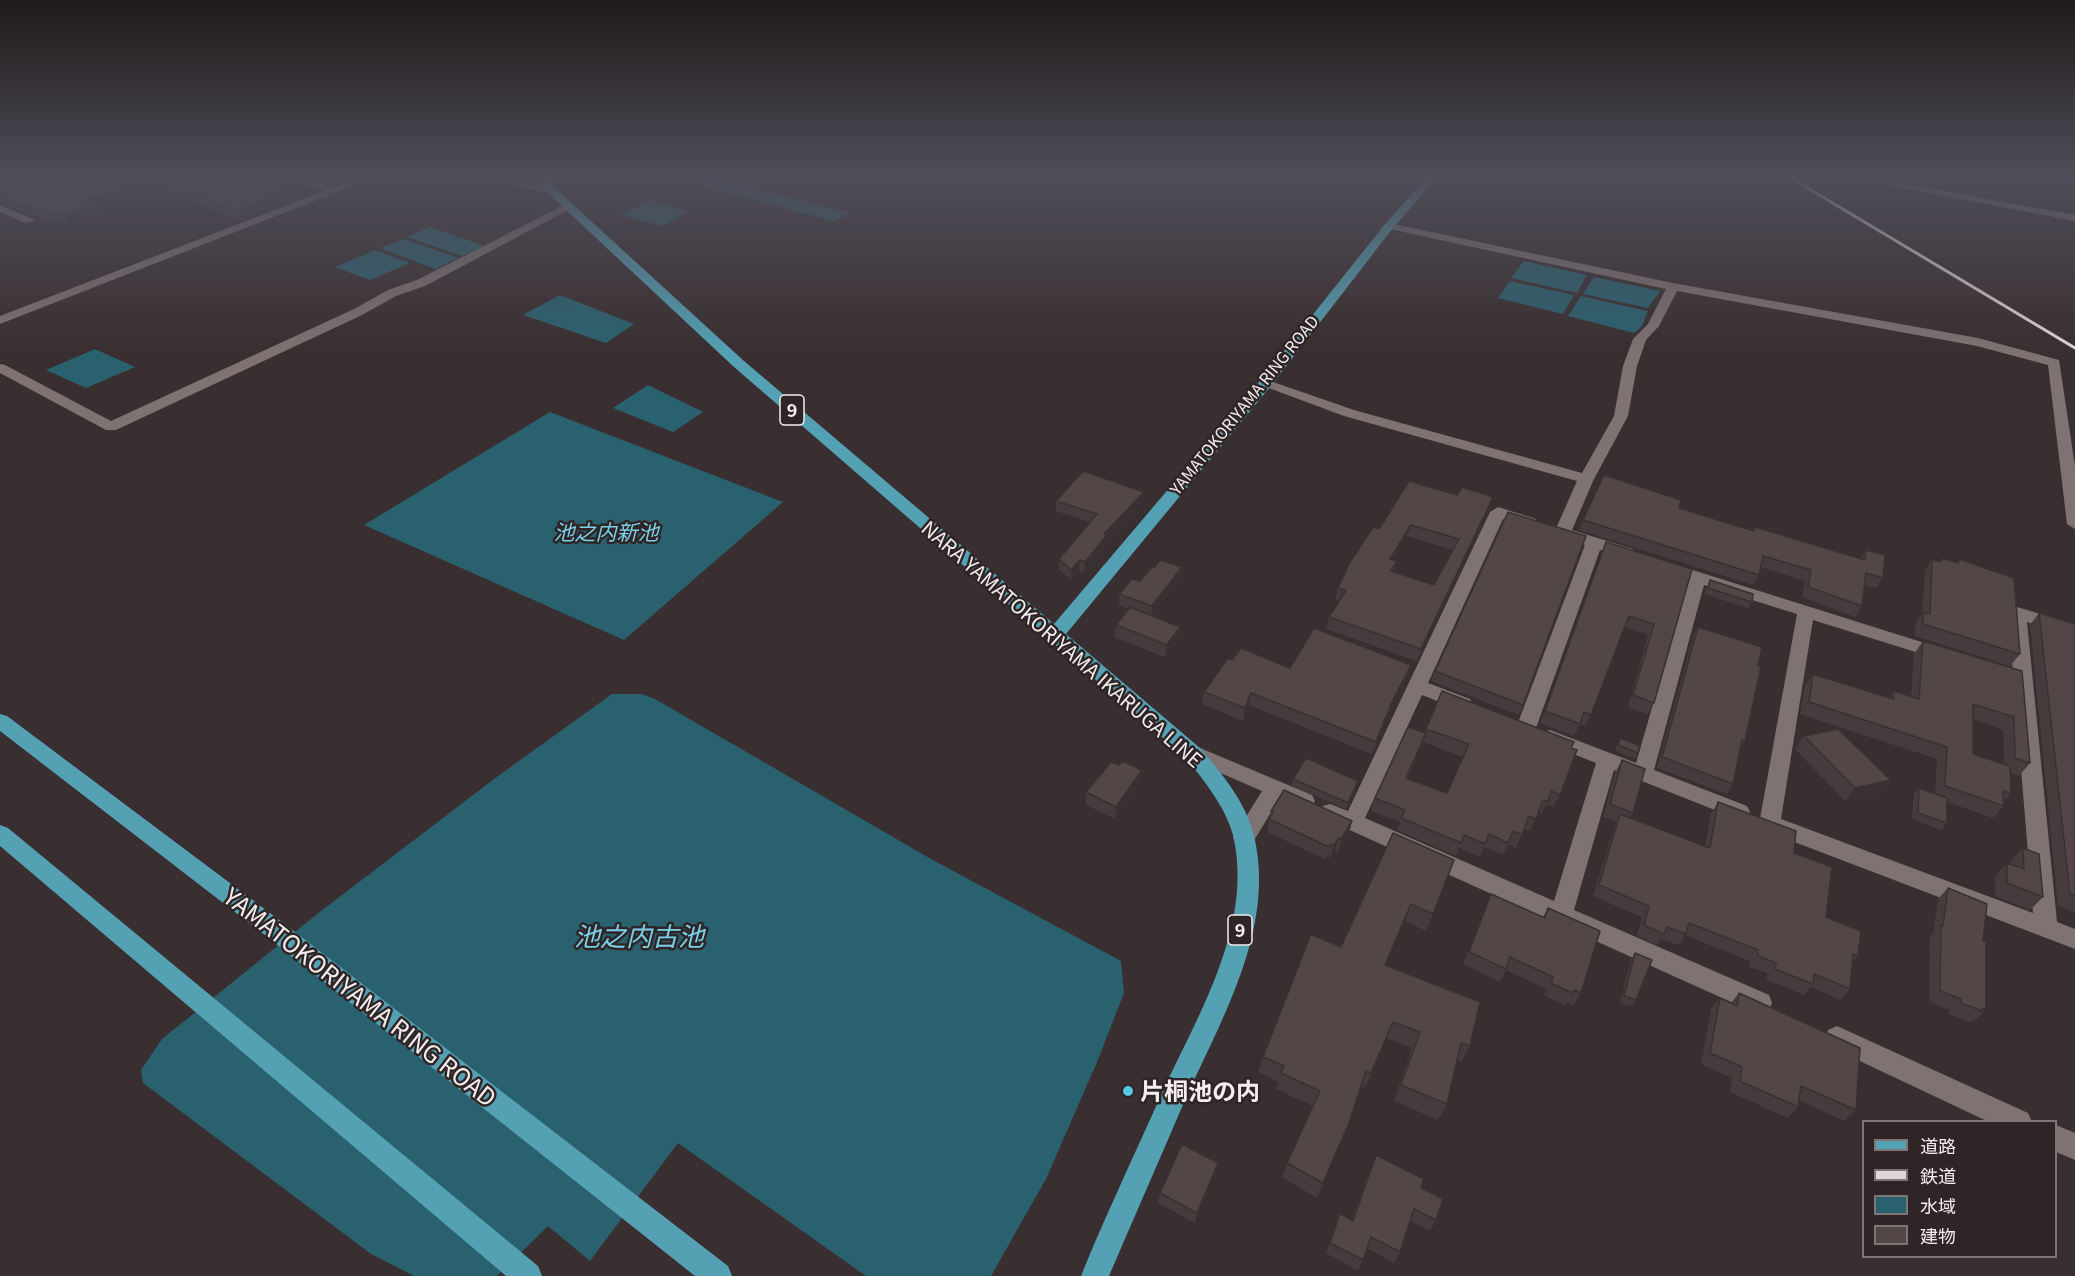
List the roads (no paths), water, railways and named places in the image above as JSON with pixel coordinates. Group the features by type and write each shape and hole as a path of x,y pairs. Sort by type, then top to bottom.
{"main road":[{"name":"NARA YAMATOKORIYAMA IKARUGA LINE","path":"599,235 739,364 1193,753 1218,784 1238,820 1244,838 1248,868 1247,894 1231,967 1095,1276"},
{"name":"YAMATOKORIYAMA RING ROAD","path":"1054,636 1265,384 1382,235"},
{"name":"YAMATOKORIYAMA RING ROAD","path":"4,729 286,938 718,1276"},
{"path":"0,834 521,1270"}],"street":[{"path":"0,320 221,235"},
{"path":"0,368 111,427 358,312 392,293 421,283 514,235"},
{"path":"1429,235 1673,287 1978,342 2054,363 2075,524"},
{"path":"1562,532 1586,479 1621,416 1630,366 1638,344 1653,326 1673,287"},
{"path":"1265,384 1349,413 1586,479"},
{"path":"1353,822 1498,512 1958,659"},
{"path":"1526,728 1594,543"},
{"path":"1643,774 1698,576"},
{"path":"1770,824 1806,611"},
{"path":"2046,928 2025,679 2017,613 2075,630"},
{"path":"1403,666 1420,680 1483,711"},
{"path":"2002,672 2025,679"},
{"path":"1504,720 1770,824 2075,939"},
{"path":"1193,753 1774,1010"},
{"path":"1561,915 1607,760"},
{"path":"1244,838 1275,788"},
{"path":"1817,1029 2015,1120"},
{"path":"2057,1139 2075,1147"}],"water":[{"path":"413,235 452,235 485,246 462,256 407,237"},
{"path":"403,239 459,258 435,269 380,248"},
{"path":"375,250 410,263 370,280 335,267"},
{"path":"1524,261 1587,275 1577,293 1511,278"},
{"path":"1594,277 1660,291 1648,308 1583,294"},
{"path":"1510,281 1574,295 1563,314 1498,298"},
{"path":"560,295 634,324 606,343 523,315"},
{"path":"1581,296 1648,311 1642,326 1634,333 1568,316"},
{"path":"95,349 135,367 86,388 46,370"},
{"path":"648,385 703,412 673,432 613,408"},
{"name":"池之内新池","path":"550,412 783,502 624,640 364,525"},
{"name":"池之内古池","path":"612,694 642,694 655,699 931,859 1121,961 1124,993 1097,1062 1046,1179 991,1276 866,1276 678,1143 590,1261 548,1226 497,1276 414,1276 371,1254 143,1083 141,1070 162,1039 321,911 498,776"}],"railway":[{"path":"1885,235 2075,348"}],"place":[{"name":"片桐池の内","path":"1128,1091"}]}
